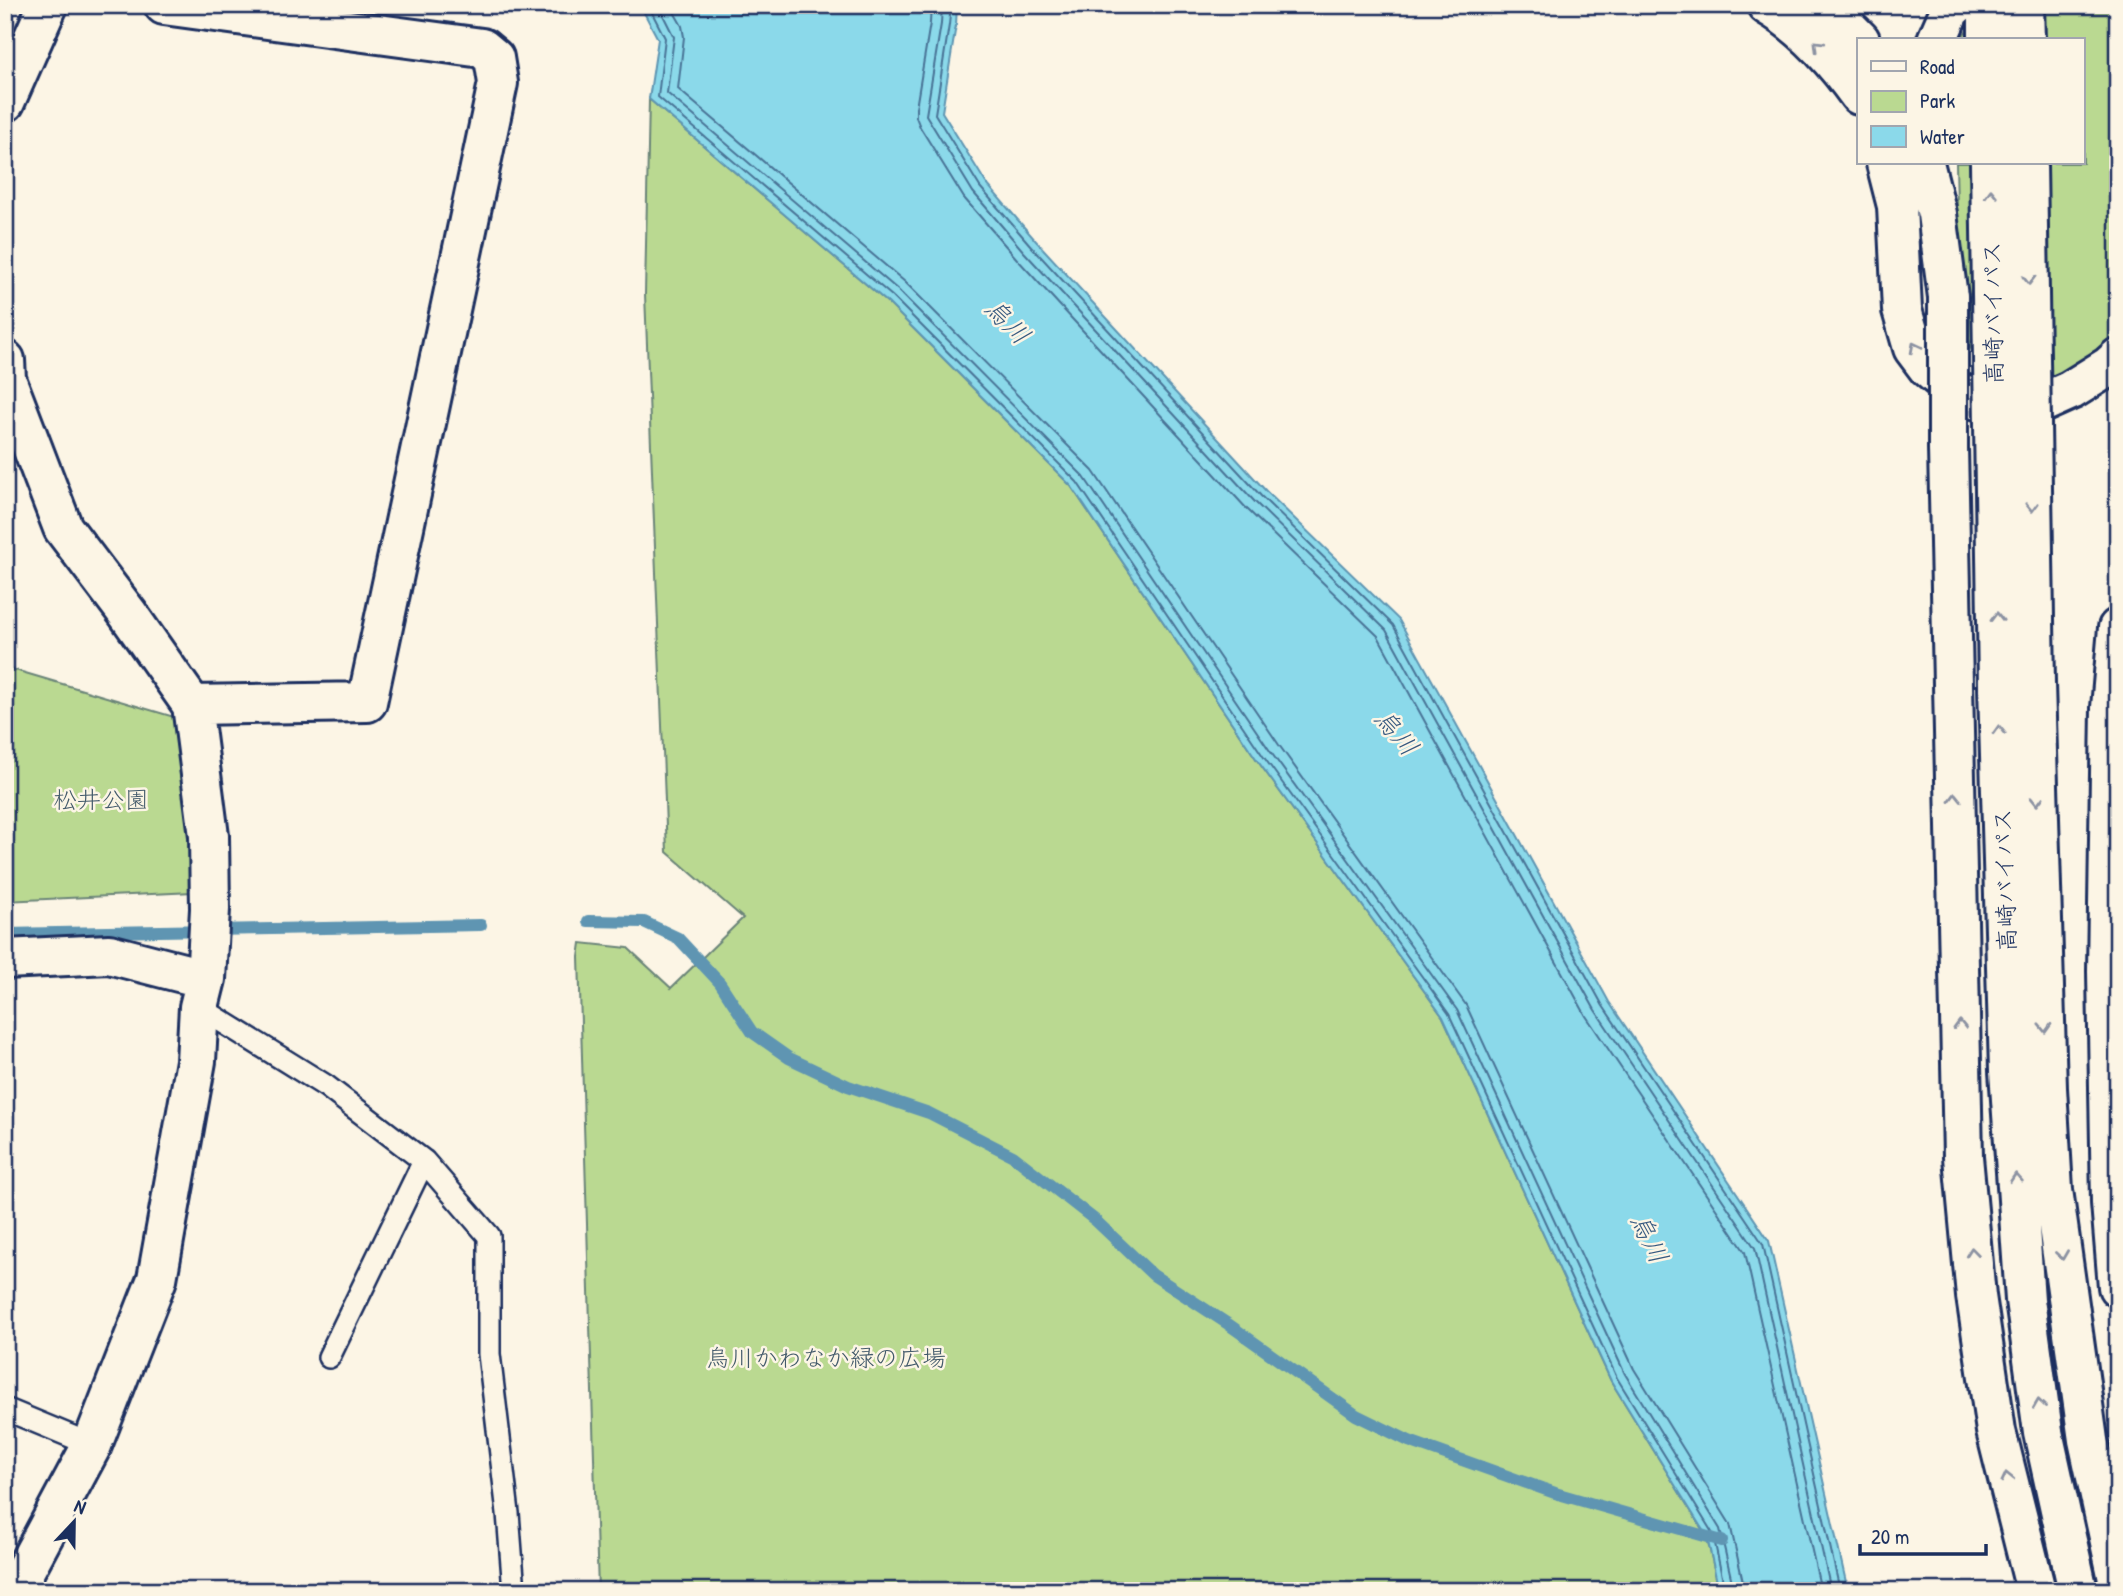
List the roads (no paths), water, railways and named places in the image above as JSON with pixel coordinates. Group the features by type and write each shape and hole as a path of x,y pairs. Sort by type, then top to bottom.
{"main road":[{"path":"5,102 48,5"},
{"path":"164,5 482,48 494,58 498,83 367,702 192,705"},
{"path":"1767,5 1805,32 1838,65 1857,92"},
{"path":"1825,5 1858,38"},
{"path":"1938,38 1950,10 1956,5"},
{"path":"1988,5 1988,38"},
{"path":"2024,5 2025,38"},
{"path":"1886,164 1897,206 1902,310 1913,348 1928,368 1954,390 2001,410 2042,402 2071,390 2118,358"},
{"path":"1924,164 1937,214"},
{"path":"1936,164 1937,214 1948,297 1948,448 1963,1157 1976,1296 1996,1431 2036,1591"},
{"name":"高崎バイパス","path":"1990,164 2017,685 2043,966 2053,1190 2088,1440 2118,1579"},
{"name":"高崎バイパス","path":"2027,164 2009,1071 2025,1300 2043,1432 2078,1591"},
{"path":"5,360 6,379 63,528 192,705 209,836 210,925 196,1061 157,1279 92,1445 24,1572 22,1591"},
{"path":"2118,628 2111,708 2107,971 2111,1203 2118,1287"},
{"path":"5,959 109,954 203,993"}],"lane":[{"path":"203,993 424,1161 489,1236 489,1354 508,1513 514,1591"},
{"path":"329,1357 424,1161"},
{"path":"5,1409 92,1445"}],"water":[{"name":"烏川","path":"640,5 957,5 942,112 986,183 1266,491 1399,620 1609,1002 1769,1241 1848,1591 1719,1591 1707,1537 1611,1381 1443,1017 1257,760 1071,486 887,302 649,99 658,39"}],"waterway":[{"path":"588,921 644,922 678,938 720,983 752,1032 789,1058 848,1086 929,1113 1013,1156 1095,1220 1153,1275 1228,1324 1356,1415 1409,1441 1555,1493 1722,1541"},
{"path":"5,934 481,925"}],"park label":[{"name":"松井公園","path":"101,799"},
{"name":"烏川かわなか緑の広場","path":"826,1357"}]}
